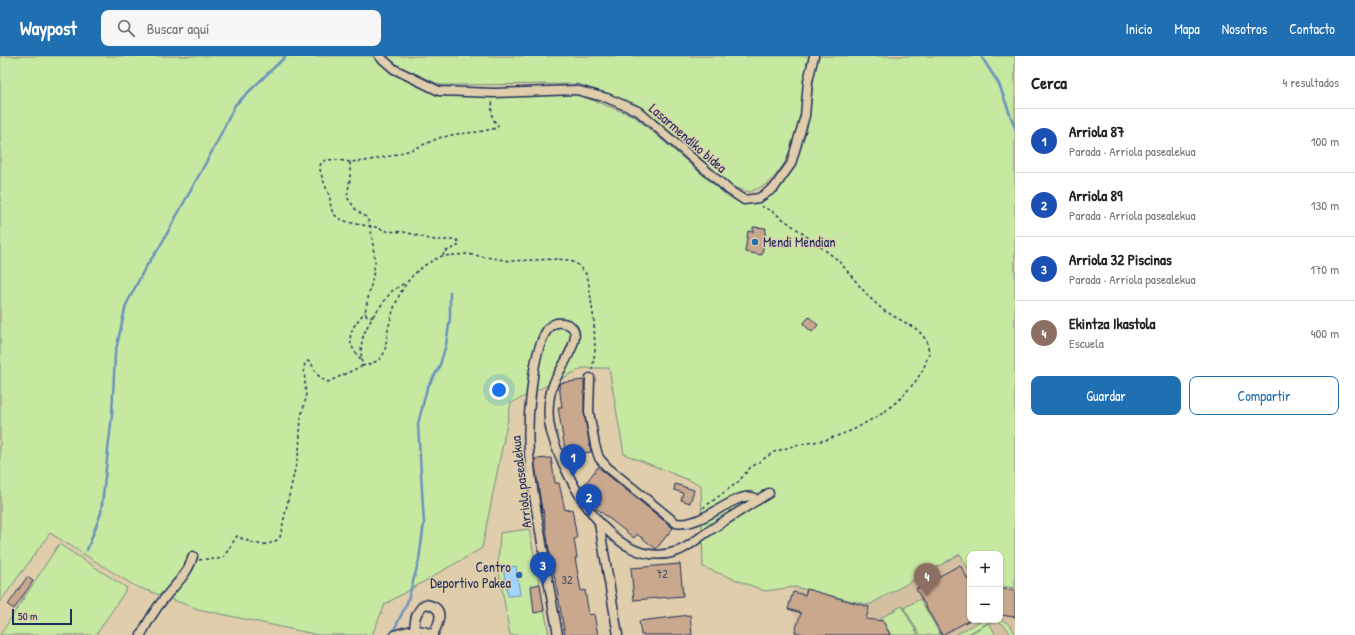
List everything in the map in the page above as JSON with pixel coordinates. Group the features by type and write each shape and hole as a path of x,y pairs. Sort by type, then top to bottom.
{"street":[{"name":"Lasarmendiko bidea","path":"379,56 394,69 439,91 494,93 576,90 607,98 638,111 729,190 744,200 749,199"},
{"path":"749,199 759,198 774,188 791,164 805,116 808,81 814,56"},
{"name":"Arriola pasealekua","path":"558,635 533,496 528,458 527,427 533,376 540,345 547,329 555,323 564,323 572,327 575,340 572,349 556,376 552,388 549,401 549,422 559,453 570,478 599,523 619,540 631,548 645,553 660,554 678,551 692,544 706,533 769,492"},
{"path":"590,378 589,412 599,458 607,467 676,523 681,524 706,517 735,500 748,495 753,497 756,501"},
{"name":"Arriola pasealekua","path":"599,523 618,635"},
{"path":"141,635 163,599 187,572 192,558"},
{"path":"395,635 414,629 433,635 439,620 439,613 436,608 432,605 425,604 419,608 416,615 414,629"}],"path":[{"path":"443,256 444,252 458,246 459,243 457,240 434,240 408,233 388,231 348,222 338,217 330,207 330,199 320,174 319,167 325,160 350,162 366,161 411,150 439,138 497,128 498,125 493,120 491,111 494,93"},
{"path":"350,162 350,179 347,197 356,210 366,217 370,227 375,262 365,312 352,328 350,338 354,352 362,359"},
{"path":"698,511 738,482 750,468 774,452 796,445 826,440 853,430 883,413 901,398 915,382 923,370 929,353 927,341 918,330 878,306 838,260 773,212 749,199"},
{"path":"192,558 206,558 215,560 223,558 237,536 258,544 275,542 280,537 299,451 301,417 306,398 305,363 308,361 311,363 320,378 328,382 378,360 383,355 386,348 387,334 392,311 402,287 418,271 430,262 443,256 467,254 510,261 558,258 576,263 587,275 594,321 595,351 594,364 590,378"},
{"path":"362,366 361,341 366,328 392,291 408,281"},
{"path":"365,312 366,315 373,317"}],"shaded area":[{"path":"960,554 967,567 967,623 1003,623 1003,586 1015,588 1015,635 794,635 796,618 788,603 795,587 869,605"}],"green space":[{"path":"0,56 373,56 391,73 440,96 576,94 634,116 726,195 743,204 761,201 776,192 795,164 808,119 816,63 807,62 804,93 798,126 794,142 787,157 769,182 750,192 732,187 685,144 636,104 578,84 441,85 394,64 385,56 1015,56 1015,588 1003,586 1003,551 967,551 967,567 960,554 869,605 795,587 765,591 703,567 701,485 624,454 609,368 583,368 511,403 482,548 385,604 372,635 318,635 198,609 135,586 50,533 0,602"},
{"name":"Centro Deportivo Pakea","path":"529,529 549,635 510,635 498,566 500,533"},
{"path":"59,544 127,588 96,635 0,635"},
{"path":"920,599 940,634 920,635 904,608"},
{"path":"902,606 918,635 891,635 881,618"},
{"path":"1003,621 1009,625 1015,635 1011,635 1006,627 1000,623 1003,623"},
{"path":"977,623 989,623 965,635 955,635"},
{"path":"989,623 996,635 968,635"}],"water":[{"path":"516,566 520,595 508,596 503,568"}],"building":[{"name":"Mendi Mendian","path":"753,227 766,228 762,255 745,252 748,231 753,232"},
{"path":"809,317 818,325 812,332 803,324"},
{"path":"584,380 584,413 591,452 566,456 558,407 562,407 559,385 560,383"},
{"path":"551,458 555,483 559,483 565,510 572,509 577,538 574,539 577,558 575,558 581,591 585,590 589,615 594,614 598,635 565,635 535,465 535,459"},
{"path":"598,467 673,528 656,549 637,534 634,538 596,508 600,503 583,491 582,488"},
{"path":"675,484 694,490 690,503 681,500 683,493 674,490"},
{"path":"680,564 683,596 634,600 631,568"},
{"path":"960,565 967,578 967,622 942,635 916,589"},
{"path":"27,577 33,581 14,609 8,605"},
{"path":"540,584 544,611 534,613 531,586"},
{"path":"807,589 869,607 866,619 883,621 890,635 807,635 795,632 801,613 788,609 793,592 805,595"},
{"path":"1003,589 1015,590 1015,617 1003,615"},
{"path":"690,615 692,635 641,635 639,621"}],"waterway":[{"path":"87,550 101,513 112,415 115,354 126,305 145,268 159,248 215,146 235,105 286,56"},
{"path":"981,56 999,84 1015,128"},
{"path":"393,632 407,603 419,560 424,523 418,424 427,388 439,368 446,345 450,318 450,292"}],"place":[{"name":"Mendi Mendian","path":"755,242"},
{"name":"Arriola 87","path":"573,477"},
{"name":"Arriola 89","path":"589,517"},
{"name":"Centro Deportivo Pakea","path":"519,575"},
{"name":"Arriola 32 Piscinas","path":"543,585"},
{"name":"Ekintza Ikastola","path":"927,596"}]}
